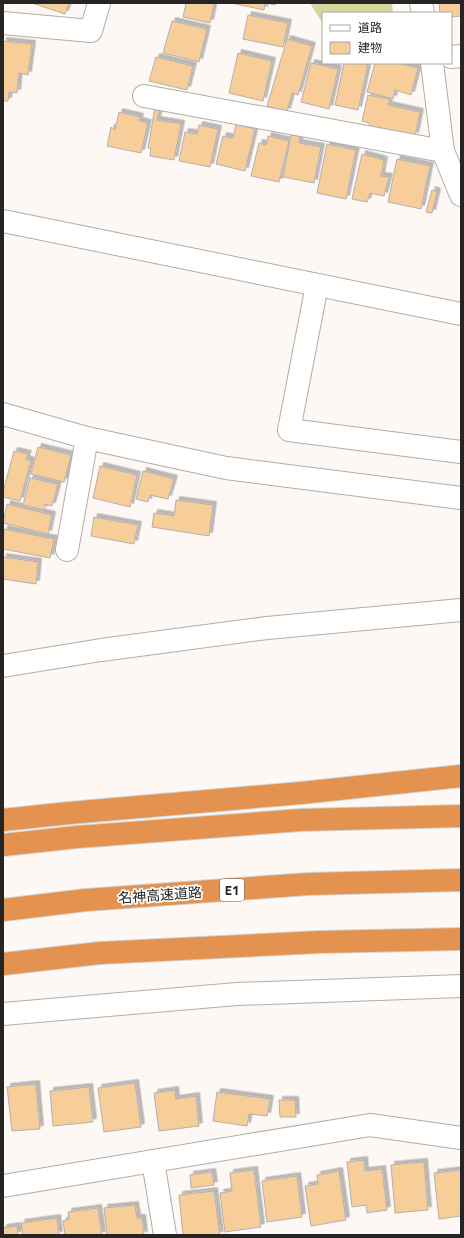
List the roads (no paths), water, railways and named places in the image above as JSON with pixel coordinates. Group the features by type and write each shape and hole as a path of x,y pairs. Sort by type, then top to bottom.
{"highway":[{"path":"3,820 301,793 461,776"},
{"path":"3,845 77,837 301,820 461,816"},
{"name":"名神高速道路","path":"3,910 86,900 308,884 461,880"},
{"path":"3,964 100,953 320,942 461,939"}],"street":[{"path":"3,23 92,32 99,3"},
{"path":"432,64 443,151 461,195"},
{"path":"144,96 443,151"},
{"path":"3,221 461,314"},
{"path":"317,285 289,430 461,452"},
{"path":"3,414 88,438 226,468 461,498"},
{"path":"67,550 88,438"},
{"path":"3,666 101,650 267,628 461,610"},
{"path":"3,1014 237,994 461,986"},
{"path":"3,1186 370,1125 461,1138"},
{"path":"153,1161 165,1235"}]}
